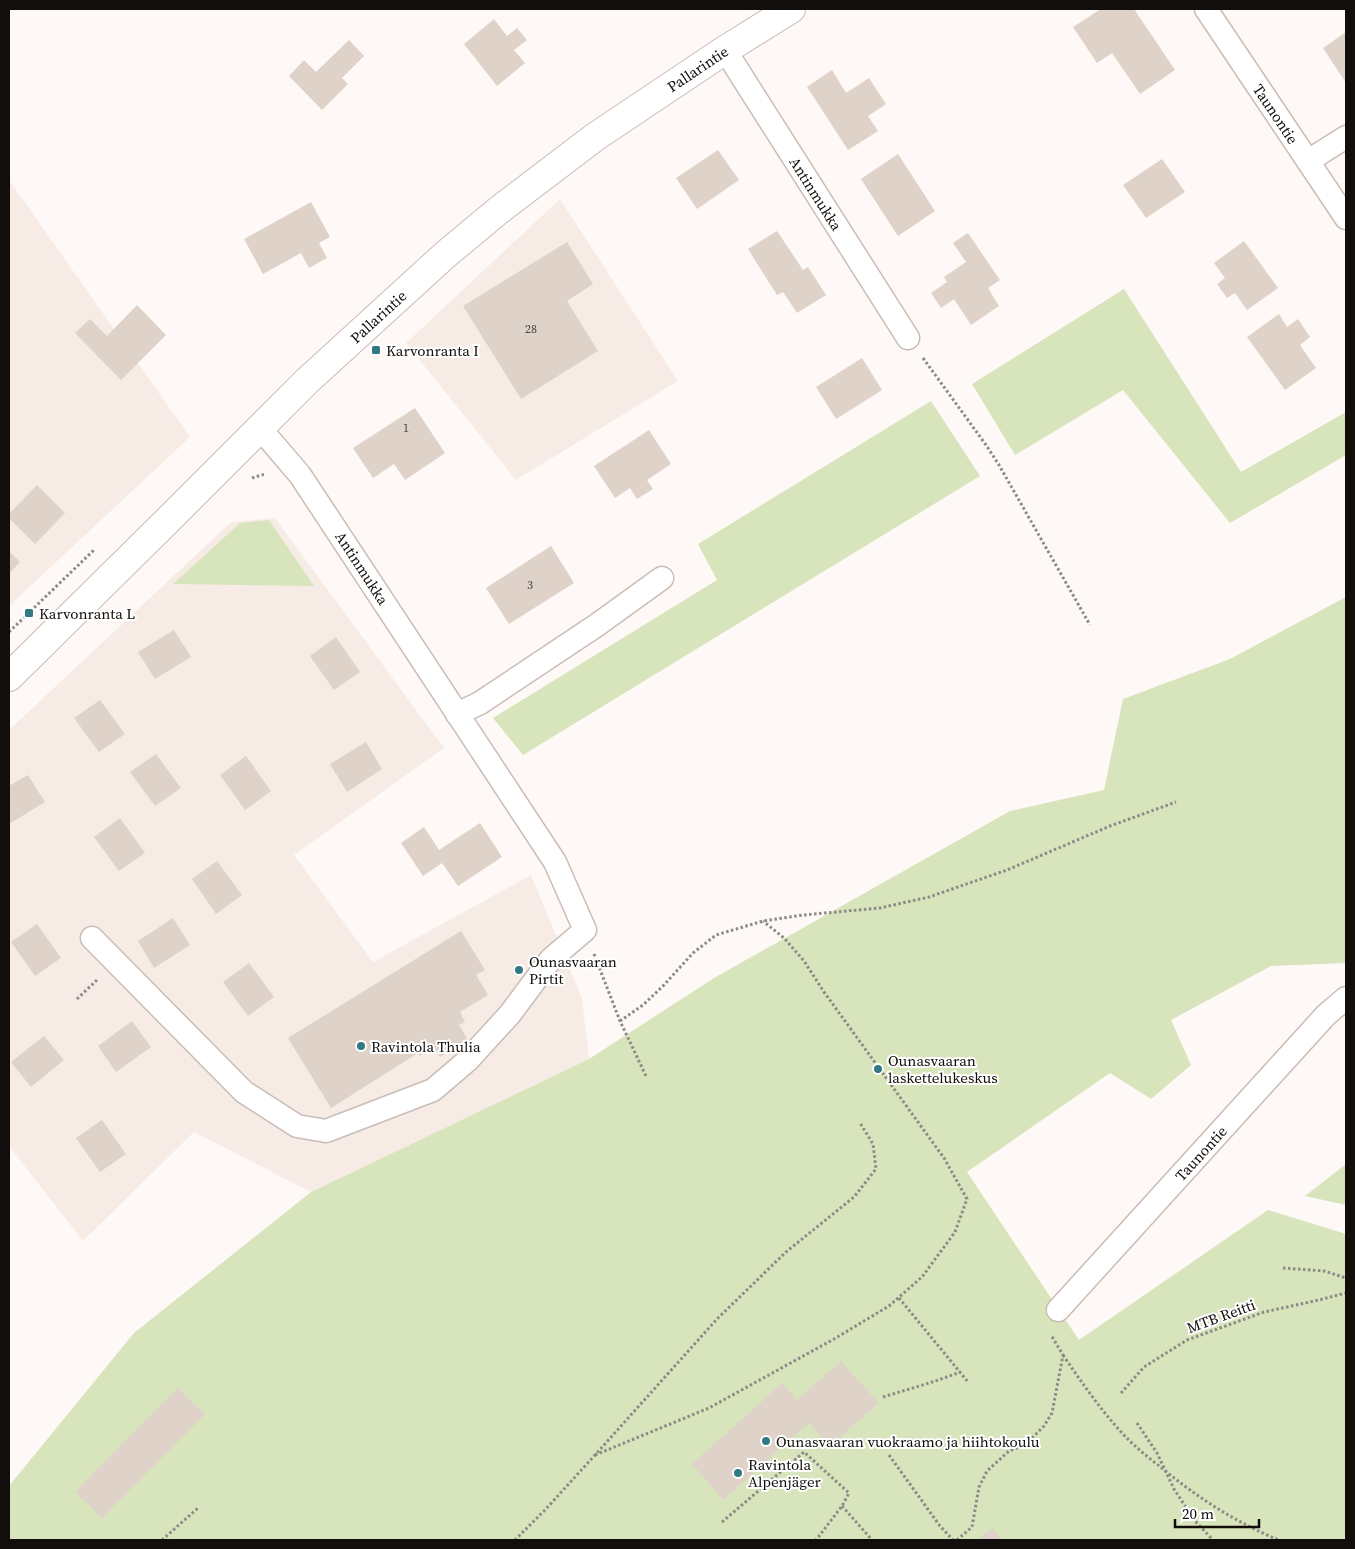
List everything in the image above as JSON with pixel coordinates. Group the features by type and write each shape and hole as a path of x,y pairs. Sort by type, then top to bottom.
{"street":[{"name":"Pallarintie","path":"9,677 307,381 444,255 499,210 595,137 724,50 791,9"},
{"name":"Taunontie","path":"1206,9 1346,218"},
{"name":"Antinmukka","path":"724,50 908,338"},
{"path":"1308,161 1346,137"},
{"name":"Antinmukka","path":"259,428 300,474 555,862 585,930"},
{"path":"457,714 480,702 597,625 662,578"},
{"path":"92,938 244,1092 297,1126 326,1131 433,1090 467,1061 510,1014 551,959 585,930"},
{"name":"Taunontie","path":"1053,1319 1326,1015 1346,998"}],"path":[{"path":"908,338 986,445 1090,625"},
{"path":"249,480 255,476 268,474 300,474"},
{"path":"620,1020 643,1005 663,986 693,952 716,935 763,921 803,915 880,908 929,897 1008,870 1110,826 1176,802"},
{"path":"595,1455 709,1408 842,1335 889,1306 922,1278 955,1232 967,1199 944,1158 799,956 784,938 763,921"},
{"path":"585,930 620,1020 646,1076"},
{"path":"515,1540 545,1510 717,1319 786,1252 854,1197 876,1169 873,1144 860,1123"},
{"path":"1283,1268 1324,1272 1346,1278"},
{"name":"MTB Reitti","path":"1121,1393 1144,1367 1187,1340 1264,1312 1346,1293"},
{"path":"899,1298 968,1382"},
{"path":"1053,1319 1063,1355 1094,1400 1124,1436 1188,1489 1224,1513 1262,1534 1279,1540"},
{"path":"958,1540 972,1527 979,1488 987,1471 1009,1451 1025,1445 1044,1426 1052,1413 1063,1355"},
{"path":"883,1397 936,1382 960,1372"},
{"path":"1137,1423 1157,1454 1174,1489 1195,1521 1213,1540"},
{"path":"722,1522 804,1452 849,1494 816,1540"},
{"path":"889,1455 940,1526 953,1540"},
{"path":"842,1506 872,1540"},
{"path":"162,1540 198,1508"}],"shaded area":[{"path":"9,180 190,437 9,606"},
{"path":"560,199 678,381 516,480 406,343"},
{"path":"275,518 444,748 294,855 373,962 531,875 582,998 589,1059 311,1192 194,1132 83,1241 9,1146 9,730 231,522"}],"green space":[{"path":"1124,289 1241,472 1346,412 1346,455 1230,523 1123,390 1015,455 972,384"},
{"path":"931,401 980,476 523,755 493,718 717,580 698,544"},
{"path":"269,520 314,586 173,584 240,523"},
{"name":"Ounasvaaran laskettelukeskus","path":"1346,597 1346,962 1271,966 1171,1020 1191,1065 1151,1099 1110,1073 967,1172 1079,1340 1268,1210 1346,1234 1346,1540 9,1540 9,1486 134,1333 311,1192 589,1059 714,978 1010,811 1104,790 1123,699 1230,659"},
{"path":"1346,1164 1346,1205 1305,1196"}],"building":[{"path":"1101,9 1134,9 1175,70 1140,94 1112,53 1097,63 1073,27"},
{"path":"494,19 507,36 517,28 527,40 514,50 525,63 497,86 464,44"},
{"path":"1346,32 1346,83 1323,48"},
{"path":"349,40 364,56 342,78 348,84 322,110 289,76 304,60 316,72"},
{"path":"832,70 846,93 869,78 886,104 868,116 878,131 848,150 807,87"},
{"path":"718,150 739,180 697,209 676,178"},
{"path":"898,154 935,211 898,236 861,179"},
{"path":"1162,159 1185,192 1146,218 1123,185"},
{"path":"311,202 330,237 319,243 327,258 309,268 301,253 263,274 244,239"},
{"path":"777,231 803,270 808,267 826,295 797,313 783,292 777,295 748,249"},
{"path":"968,233 1000,280 988,288 999,306 971,325 954,299 941,308 931,293 947,282 944,277 966,262 953,243"},
{"path":"1244,241 1278,288 1247,310 1235,293 1227,298 1217,284 1225,278 1214,263"},
{"path":"567,242 593,284 567,301 598,351 521,399 463,306"},
{"path":"137,305 166,335 121,380 75,333 90,319 107,336"},
{"path":"1279,314 1287,327 1298,319 1310,337 1300,345 1316,368 1285,390 1247,337"},
{"path":"862,358 882,390 836,419 816,387"},
{"path":"415,408 445,453 405,480 394,464 373,478 353,448"},
{"path":"649,430 671,464 647,480 653,489 637,499 630,488 615,498 594,466"},
{"path":"37,485 65,513 35,544 9,518 9,514"},
{"path":"551,546 574,583 509,624 486,588"},
{"path":"9,551 20,562 9,574"},
{"path":"174,630 191,657 155,679 138,652"},
{"path":"336,637 360,672 334,690 310,656"},
{"path":"100,700 125,734 99,752 74,718"},
{"path":"366,742 382,769 347,792 330,764"},
{"path":"156,754 181,788 155,806 130,772"},
{"path":"246,756 271,791 245,810 220,775"},
{"path":"28,775 45,802 9,824 9,786"},
{"path":"120,818 145,853 119,871 94,837"},
{"path":"480,823 502,857 458,886 442,863 423,876 401,843 424,827 439,850"},
{"path":"217,861 242,895 216,914 192,879"},
{"path":"173,918 190,945 154,968 138,941"},
{"path":"37,924 61,958 35,976 11,942"},
{"path":"461,931 485,970 476,975 488,995 460,1012 465,1022 459,1025 468,1040 440,1057 434,1047 419,1056 418,1053 331,1108 288,1038"},
{"path":"249,963 274,997 248,1016 223,982"},
{"path":"132,1021 151,1047 116,1072 98,1046"},
{"path":"44,1036 64,1060 31,1087 11,1062"},
{"path":"102,1120 126,1154 100,1172 76,1138"},
{"path":"841,1361 879,1403 830,1446 809,1423 723,1500 692,1464 782,1383 797,1400"},
{"path":"178,1388 205,1414 102,1518 75,1492"},
{"path":"992,1528 1002,1540 977,1540"}],"place":[{"name":"Karvonranta I","path":"376,350"},
{"name":"Karvonranta L","path":"29,613"},
{"name":"Ounasvaaran Pirtit","path":"519,970"},
{"name":"Ravintola Thulia","path":"361,1046"},
{"name":"Ounasvaaran laskettelukeskus","path":"878,1069"},
{"name":"Ounasvaaran vuokraamo ja hiihtokoulu","path":"766,1441"},
{"name":"Ravintola Alpenjäger","path":"738,1473"}]}
